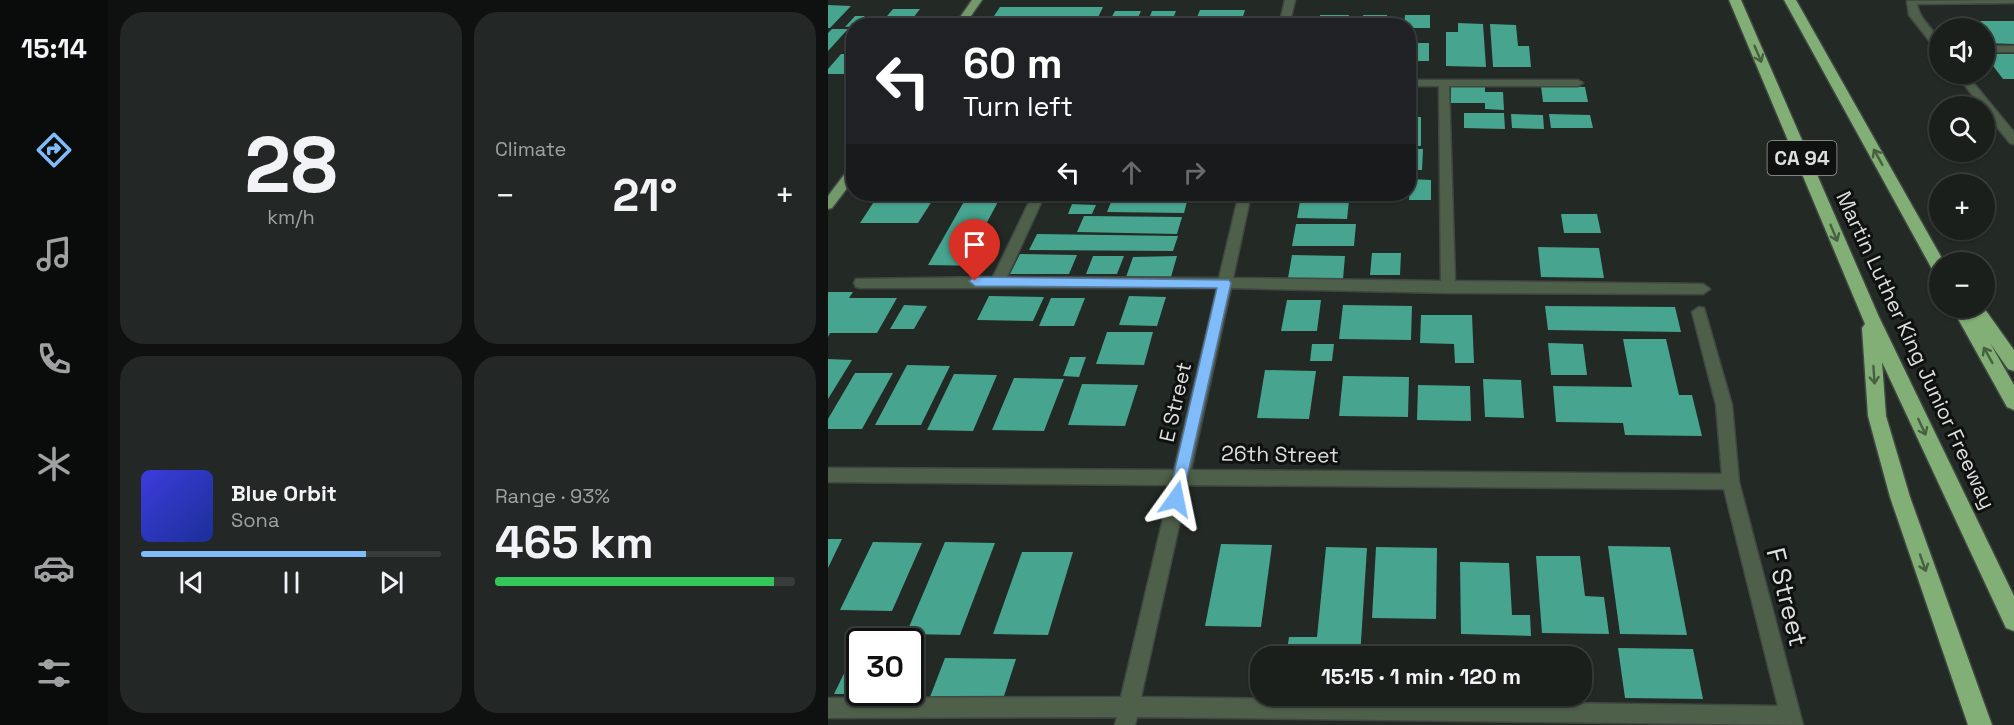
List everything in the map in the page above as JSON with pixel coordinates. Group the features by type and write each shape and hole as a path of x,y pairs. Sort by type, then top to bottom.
{"highway":[{"name":"Martin Luther King Junior Freeway","path":"1735,0 1870,317 2014,620"},
{"name":"CA 94","path":"1790,0 1931,252"},
{"path":"1906,208 1937,252"},
{"path":"1870,317 1877,416 1900,497 1980,725"},
{"path":"1967,318 2014,402"},
{"path":"1982,318 2014,364"}],"main road":[{"path":"965,18 977,0"},
{"path":"828,205 846,181"}],"street":[{"path":"1286,18 1290,0"},
{"path":"1929,33 1914,15 1912,0 2014,0"},
{"path":"1995,49 2014,50"},
{"path":"1416,83 1578,83"},
{"path":"1444,83 1448,288"},
{"path":"1969,84 2014,140"},
{"path":"998,281 1036,201"},
{"name":"E Street","path":"1127,716 1243,201"},
{"path":"861,284 998,281 1448,288 1703,289"},
{"name":"F Street","path":"1700,312 1724,405 1731,482 1792,721"},
{"name":"26th Street","path":"828,474 1731,482"},
{"path":"828,708 1127,716 1792,721"}],"building":[{"path":"828,5 851,6 830,28 828,28"},
{"path":"1000,7 1103,7 1098,18 993,18"},
{"path":"893,9 920,9 913,18 885,18"},
{"path":"1200,10 1245,10 1243,18 1197,18"},
{"path":"1115,11 1141,11 1138,18 1111,18"},
{"path":"1152,11 1176,11 1173,18 1149,18"},
{"path":"1320,15 1349,15 1349,18 1319,18"},
{"path":"1363,15 1387,15 1387,18 1363,18"},
{"path":"1405,15 1430,15 1430,28 1416,28 1416,18 1405,18"},
{"path":"1995,21 2014,21 2014,44 1995,43"},
{"path":"1458,23 1483,24 1486,67 1446,66 1446,32 1458,32"},
{"path":"1490,24 1516,25 1518,46 1529,46 1531,67 1493,67"},
{"path":"832,29 846,29 828,51 828,33"},
{"path":"1416,43 1429,43 1429,61 1416,61"},
{"path":"841,54 846,54 846,74 828,74 828,69"},
{"path":"1995,54 2014,54 2014,79 2003,79 1995,68"},
{"path":"1451,86 1485,86 1485,92 1503,92 1504,110 1485,109 1485,103 1451,103"},
{"path":"1541,86 1585,87 1588,102 1543,102"},
{"path":"1464,113 1504,113 1505,129 1464,128"},
{"path":"1511,114 1543,115 1544,129 1512,128"},
{"path":"1549,114 1590,115 1593,128 1551,128"},
{"path":"1416,117 1421,117 1421,146 1416,146"},
{"path":"1416,149 1423,149 1422,170 1416,170"},
{"path":"1416,179 1431,180 1431,200 1416,200"},
{"path":"874,201 932,201 918,223 860,223"},
{"path":"964,201 998,201 976,243 997,243 986,266 928,265"},
{"path":"1111,201 1187,201 1184,213 1107,212"},
{"path":"1300,201 1349,201 1347,219 1297,218"},
{"path":"1072,204 1096,205 1092,214 1068,214"},
{"path":"1561,214 1597,214 1601,233 1564,233"},
{"path":"1084,216 1182,217 1177,234 1077,232"},
{"path":"1296,224 1356,224 1354,246 1292,246"},
{"path":"1037,234 1178,236 1173,251 1029,250"},
{"path":"1538,247 1599,248 1604,278 1541,277"},
{"path":"1372,253 1401,253 1400,275 1370,275"},
{"path":"1020,254 1077,255 1069,274 1010,274"},
{"path":"1292,255 1345,256 1343,279 1288,278"},
{"path":"1093,256 1124,256 1117,274 1086,274"},
{"path":"1177,256 1171,277 1126,277 1133,257"},
{"path":"828,292 853,292 849,298 897,298 877,333 830,333 828,337"},
{"path":"989,296 1044,297 1033,321 977,320"},
{"path":"1129,296 1166,297 1157,326 1119,325"},
{"path":"1051,298 1085,298 1074,326 1039,326"},
{"path":"1287,300 1321,300 1317,331 1281,331"},
{"path":"904,305 927,306 914,329 890,329"},
{"path":"1343,305 1412,306 1411,340 1339,339"},
{"path":"1545,306 1675,307 1681,332 1548,330"},
{"path":"1421,315 1472,315 1474,363 1455,363 1454,344 1420,343"},
{"path":"1107,332 1153,332 1144,365 1096,364"},
{"path":"1623,339 1666,339 1679,395 1692,395 1702,436 1625,435 1623,423 1556,422 1553,386 1632,387"},
{"path":"1548,343 1583,344 1587,375 1551,375"},
{"path":"1312,344 1334,344 1332,361 1310,361"},
{"path":"1070,357 1086,357 1079,377 1063,376"},
{"path":"828,359 852,360 828,399"},
{"path":"907,365 950,366 921,425 875,425"},
{"path":"1265,370 1316,371 1309,419 1257,418"},
{"path":"855,373 893,373 862,429 828,429 828,419"},
{"path":"954,374 997,375 973,431 927,430"},
{"path":"1343,376 1409,377 1408,417 1339,416"},
{"path":"1014,378 1064,379 1044,431 992,430"},
{"path":"1483,379 1521,380 1524,418 1485,417"},
{"path":"1082,384 1138,385 1125,426 1068,425"},
{"path":"1418,385 1470,386 1471,421 1417,420"},
{"path":"828,539 842,539 828,568"},
{"path":"873,542 922,543 892,611 840,610"},
{"path":"945,542 995,543 960,635 924,634 924,628 909,628"},
{"path":"1221,544 1272,545 1261,627 1205,626"},
{"path":"1608,546 1670,547 1687,635 1620,634"},
{"path":"1326,547 1367,548 1361,646 1288,646 1289,637 1317,637"},
{"path":"1376,547 1437,548 1436,619 1372,618"},
{"path":"1022,552 1073,552 1048,635 993,634"},
{"path":"1536,556 1580,556 1585,596 1604,597 1609,634 1542,633"},
{"path":"1460,562 1509,563 1512,615 1530,615 1531,636 1461,634"},
{"path":"1618,648 1693,649 1703,699 1625,698"},
{"path":"945,658 1016,659 1003,699 930,697"},
{"path":"846,669 846,694 834,694"}],"route":[{"path":"975,281 1224,283 1176,499"}]}
